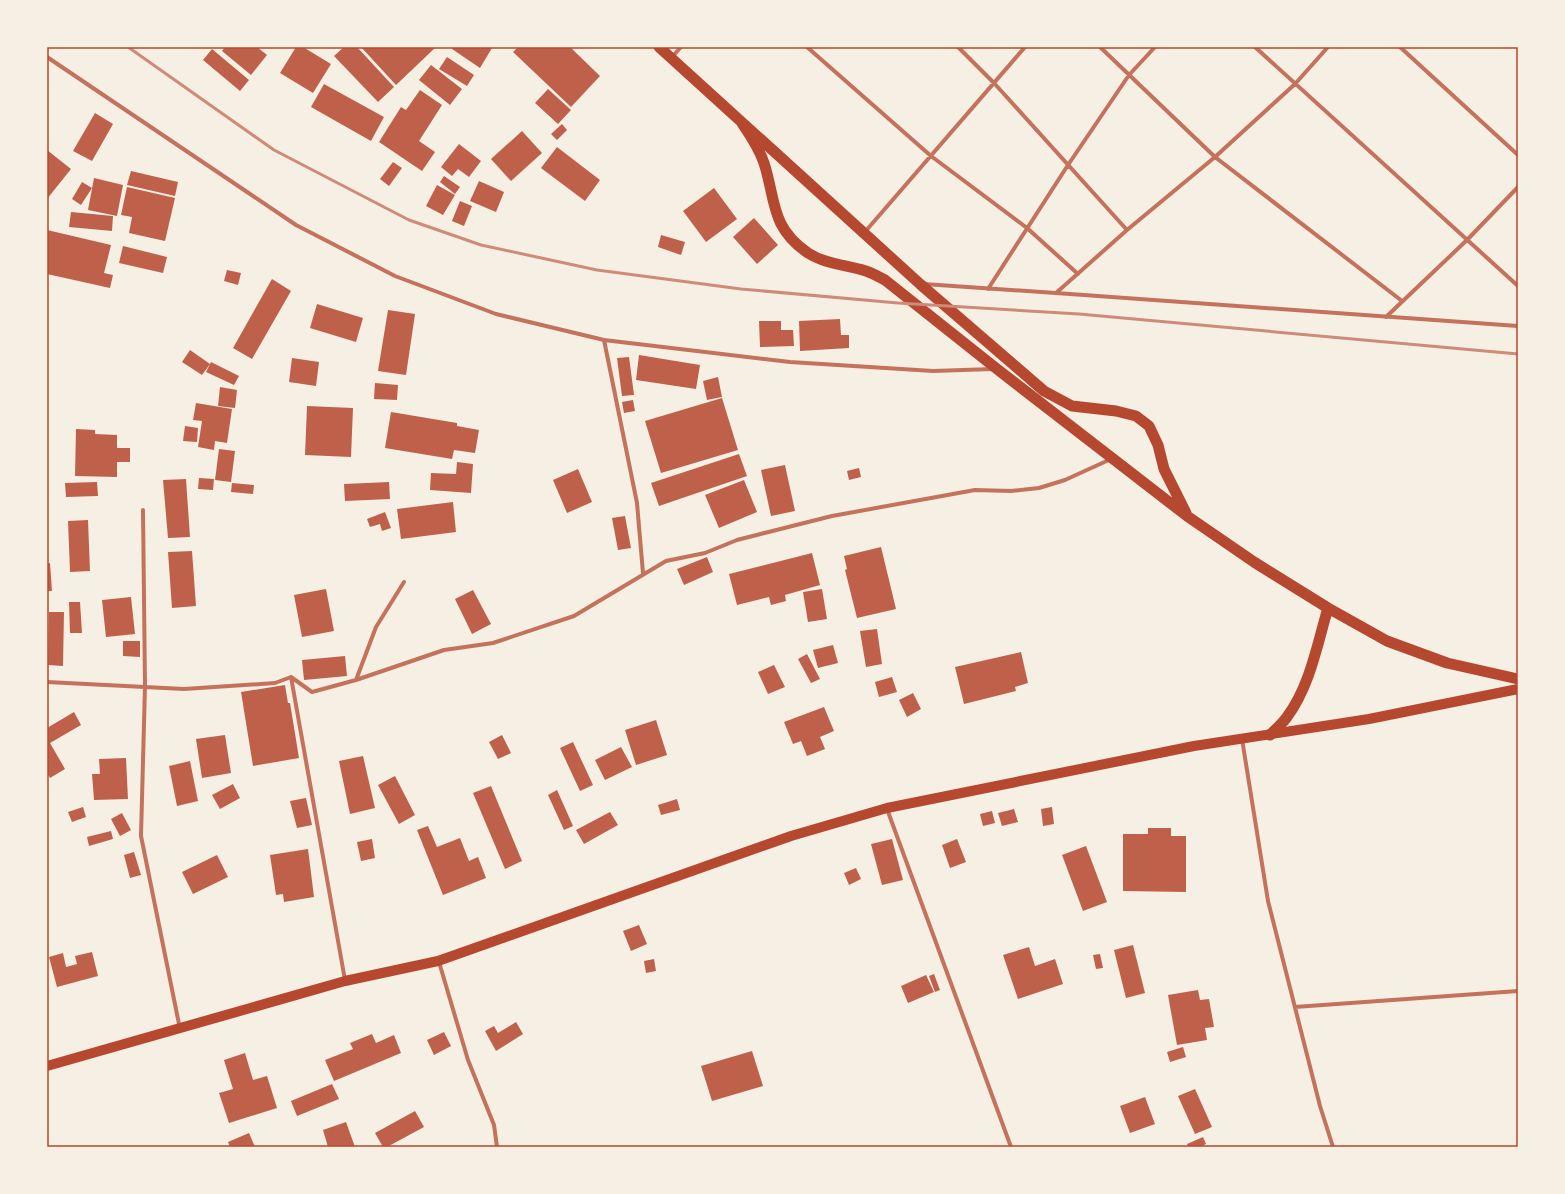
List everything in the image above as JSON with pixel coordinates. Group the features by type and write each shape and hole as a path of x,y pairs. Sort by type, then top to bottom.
{"highway":[{"path":"660,47 864,234 1044,391 1072,406 1116,411 1136,416 1149,426 1158,445 1164,468 1187,516"},
{"path":"742,123 755,143 764,164 775,212 781,226 793,240 808,253 825,262 867,271 885,280 1187,516 1254,562 1328,608 1387,641 1447,662 1518,679"},
{"path":"1270,735 1287,718 1298,701 1309,671 1328,608"}],"main road":[{"path":"47,1066 345,981 438,961 790,836 887,808 1194,746 1369,719 1518,689"}],"street":[{"path":"671,58 681,47"},
{"path":"807,47 931,156 1028,228 1078,274"},
{"path":"958,47 994,83 1127,230"},
{"path":"864,234 1025,47"},
{"path":"1100,47 1215,158 1402,301"},
{"path":"988,289 1068,165 1129,75 1155,47"},
{"path":"1255,47 1518,286"},
{"path":"1056,293 1127,230 1215,158 1295,84 1328,47"},
{"path":"1400,47 1518,154"},
{"path":"47,56 296,225 395,276 496,314 604,340 790,362 933,371 997,369"},
{"path":"1386,317 1467,240 1518,187"},
{"path":"920,284 1518,326"},
{"path":"604,340 637,503 643,573"},
{"path":"291,677 312,692 356,680 444,650 493,644 574,616 643,573 666,561 705,553 737,540 832,516 975,490 1011,491 1039,488 1065,480 1113,458"},
{"path":"143,510 144,686 141,836 180,1029"},
{"path":"356,680 376,627 404,582"},
{"path":"47,682 184,689 275,683 291,677"},
{"path":"291,677 345,981"},
{"path":"1242,739 1268,901 1320,1106 1333,1147"},
{"path":"887,808 1011,1147"},
{"path":"438,961 468,1060 494,1125 497,1147"},
{"path":"1295,1007 1518,991"}],"building":[{"path":"225,47 257,47 267,55 251,75 222,51"},
{"path":"296,47 303,47 331,64 313,93 280,73"},
{"path":"344,47 357,47 394,87 378,102 334,56"},
{"path":"361,47 436,47 396,85"},
{"path":"453,47 492,48 480,68 452,49"},
{"path":"518,47 570,47 600,76 571,107 513,52"},
{"path":"212,49 249,80 240,91 203,60"},
{"path":"447,57 474,75 467,86 439,69"},
{"path":"431,65 462,89 450,105 419,80"},
{"path":"324,84 384,117 371,141 311,107"},
{"path":"548,89 571,110 558,124 535,103"},
{"path":"420,90 442,105 419,141 435,152 422,171 379,142 401,107 406,110"},
{"path":"95,113 113,124 92,161 73,151"},
{"path":"562,124 567,130 557,140 551,134"},
{"path":"522,131 542,153 511,181 491,159"},
{"path":"459,144 481,161 469,177 458,169 452,176 441,167"},
{"path":"557,147 600,180 585,201 541,168"},
{"path":"47,150 71,169 47,199"},
{"path":"393,162 402,168 389,186 380,179"},
{"path":"131,171 178,182 175,196 127,185"},
{"path":"444,176 460,187 455,194 440,182"},
{"path":"94,178 123,185 117,216 88,210"},
{"path":"479,181 504,192 496,212 470,201"},
{"path":"82,182 92,188 81,205 72,199"},
{"path":"437,185 455,195 443,215 426,206"},
{"path":"127,187 175,198 165,241 129,233 132,217 121,215"},
{"path":"714,188 737,219 706,242 683,211"},
{"path":"460,201 472,206 464,226 452,221"},
{"path":"71,212 113,216 112,231 69,227"},
{"path":"754,218 778,245 757,264 733,237"},
{"path":"47,230 111,245 104,273 113,275 110,288 47,274"},
{"path":"661,235 685,242 681,255 658,247"},
{"path":"123,246 167,257 163,273 119,263"},
{"path":"227,270 241,273 238,285 224,281"},
{"path":"272,279 291,291 252,359 233,348"},
{"path":"317,304 363,318 356,342 310,328"},
{"path":"388,310 415,314 406,375 378,371"},
{"path":"840,319 841,335 849,335 849,348 800,351 799,321"},
{"path":"759,321 781,321 781,330 793,330 794,346 760,347"},
{"path":"190,350 210,364 202,375 182,362"},
{"path":"639,355 700,365 696,389 636,380"},
{"path":"629,357 634,395 622,396 617,358"},
{"path":"292,358 319,362 316,386 289,382"},
{"path":"211,362 239,376 234,385 206,372"},
{"path":"718,377 722,397 707,400 703,381"},
{"path":"375,383 398,385 397,400 374,399"},
{"path":"220,387 237,390 235,408 218,406"},
{"path":"722,398 738,450 661,473 645,421"},
{"path":"633,400 635,411 624,413 622,402"},
{"path":"196,403 232,409 227,443 215,441 214,450 198,447 202,421 193,420"},
{"path":"307,406 353,408 351,457 305,455"},
{"path":"391,412 457,423 457,426 479,430 475,453 454,450 452,459 385,448"},
{"path":"185,426 198,428 197,442 183,441"},
{"path":"76,429 95,430 95,434 117,435 117,448 130,448 130,462 117,462 117,477 75,476"},
{"path":"219,449 235,451 231,482 215,480"},
{"path":"739,454 747,476 659,506 651,483"},
{"path":"457,462 473,464 471,493 430,490 431,473 456,474"},
{"path":"785,465 795,511 771,516 761,470"},
{"path":"859,468 861,477 849,480 847,471"},
{"path":"578,469 592,502 567,513 553,480"},
{"path":"199,478 214,479 213,490 198,489"},
{"path":"186,479 190,537 168,538 163,480"},
{"path":"744,480 757,512 719,528 705,495"},
{"path":"97,482 98,496 66,497 65,483"},
{"path":"389,482 390,499 345,501 344,484"},
{"path":"232,483 254,485 253,494 231,492"},
{"path":"453,502 456,532 401,539 397,509"},
{"path":"385,512 391,528 382,531 380,524 370,527 367,519"},
{"path":"625,516 631,548 618,550 612,518"},
{"path":"88,520 90,571 70,572 68,521"},
{"path":"881,547 896,609 857,618 845,570 847,569 844,556"},
{"path":"192,551 196,606 172,608 168,552"},
{"path":"812,553 820,585 785,595 786,601 771,605 769,597 737,605 729,574"},
{"path":"707,557 713,572 684,585 677,569"},
{"path":"47,563 50,563 52,591 47,591"},
{"path":"326,589 334,631 302,637 294,595"},
{"path":"822,589 827,619 808,622 803,592"},
{"path":"473,590 491,624 472,634 455,599"},
{"path":"131,597 135,634 106,637 102,600"},
{"path":"69,602 80,602 82,633 70,633"},
{"path":"49,612 64,612 63,666 48,665"},
{"path":"877,629 882,664 866,667 860,631"},
{"path":"123,641 140,641 140,657 123,656"},
{"path":"833,645 838,663 818,668 813,650"},
{"path":"1021,652 1028,683 1015,687 1016,691 964,704 955,667"},
{"path":"807,654 820,679 811,683 798,659"},
{"path":"345,656 347,676 304,680 302,660"},
{"path":"774,665 785,687 768,694 758,672"},
{"path":"892,677 897,692 879,697 875,682"},
{"path":"285,685 288,703 290,703 299,758 253,766 241,692"},
{"path":"913,693 921,709 907,717 899,700"},
{"path":"824,707 834,731 820,737 825,749 807,756 801,741 793,744 784,722"},
{"path":"74,712 81,725 50,743 65,769 50,778 47,773 47,728"},
{"path":"656,720 667,755 636,765 625,730"},
{"path":"225,735 231,773 202,778 196,739"},
{"path":"502,735 511,753 498,759 489,742"},
{"path":"573,742 593,785 580,791 560,748"},
{"path":"621,747 632,767 605,780 595,760"},
{"path":"363,756 375,808 350,814 339,761"},
{"path":"126,758 128,799 94,800 92,774 100,774 99,759"},
{"path":"190,761 198,801 177,806 169,766"},
{"path":"395,776 415,815 399,824 378,785"},
{"path":"233,784 240,798 220,809 212,795"},
{"path":"491,786 522,861 505,869 473,793"},
{"path":"557,790 573,826 564,830 548,795"},
{"path":"306,798 312,825 297,828 290,801"},
{"path":"677,799 680,810 661,815 658,805"},
{"path":"83,807 86,817 72,822 68,812"},
{"path":"1052,807 1054,824 1043,826 1041,809"},
{"path":"1014,809 1018,822 1002,826 998,813"},
{"path":"992,811 995,823 983,826 980,814"},
{"path":"610,812 618,825 584,844 576,830"},
{"path":"122,813 131,830 120,836 111,819"},
{"path":"428,826 437,847 460,838 469,861 478,857 486,878 443,895 417,830"},
{"path":"1148,828 1171,828 1171,836 1186,836 1186,892 1123,891 1123,834 1148,834"},
{"path":"111,831 113,839 89,846 87,837"},
{"path":"372,839 375,858 361,861 357,842"},
{"path":"892,839 903,880 882,885 871,844"},
{"path":"957,839 966,862 950,868 942,845"},
{"path":"1086,846 1107,902 1083,911 1062,855"},
{"path":"308,849 314,897 284,902 283,894 276,895 270,855"},
{"path":"134,852 141,875 130,878 124,855"},
{"path":"217,855 228,877 193,894 182,872"},
{"path":"856,868 861,879 849,885 844,873"},
{"path":"639,925 647,944 631,951 623,931"},
{"path":"1133,945 1145,993 1126,998 1114,950"},
{"path":"1029,947 1035,966 1055,959 1063,984 1018,999 1003,955"},
{"path":"92,952 98,976 57,987 49,957 63,953 66,967 77,964 75,956"},
{"path":"1100,954 1103,968 1096,969 1093,955"},
{"path":"654,959 656,971 646,973 644,961"},
{"path":"934,974 940,990 935,992 929,976"},
{"path":"926,975 934,992 908,1003 901,986"},
{"path":"1198,990 1200,1000 1209,999 1214,1027 1205,1028 1207,1040 1177,1045 1168,995"},
{"path":"516,1022 523,1034 496,1051 485,1031 494,1026 498,1033"},
{"path":"444,1032 451,1046 434,1055 427,1040"},
{"path":"372,1034 376,1043 394,1035 401,1053 334,1081 325,1060 353,1049 350,1043"},
{"path":"1183,1047 1186,1057 1170,1062 1167,1052"},
{"path":"752,1051 763,1086 712,1101 701,1066"},
{"path":"245,1053 253,1080 267,1076 277,1108 229,1123 219,1093 233,1089 224,1060"},
{"path":"332,1084 339,1099 297,1116 291,1101"},
{"path":"1195,1089 1212,1127 1195,1134 1178,1096"},
{"path":"1145,1097 1155,1124 1130,1133 1120,1106"},
{"path":"415,1111 424,1127 387,1147 383,1147 375,1133"},
{"path":"346,1122 355,1147 328,1147 323,1130"},
{"path":"249,1133 255,1147 230,1147 228,1142"},
{"path":"1203,1137 1206,1144 1200,1147 1188,1147 1187,1144"}],"railway":[{"path":"128,47 274,150 409,220 481,245 597,270 741,289 898,303 1079,314 1518,354"}]}
